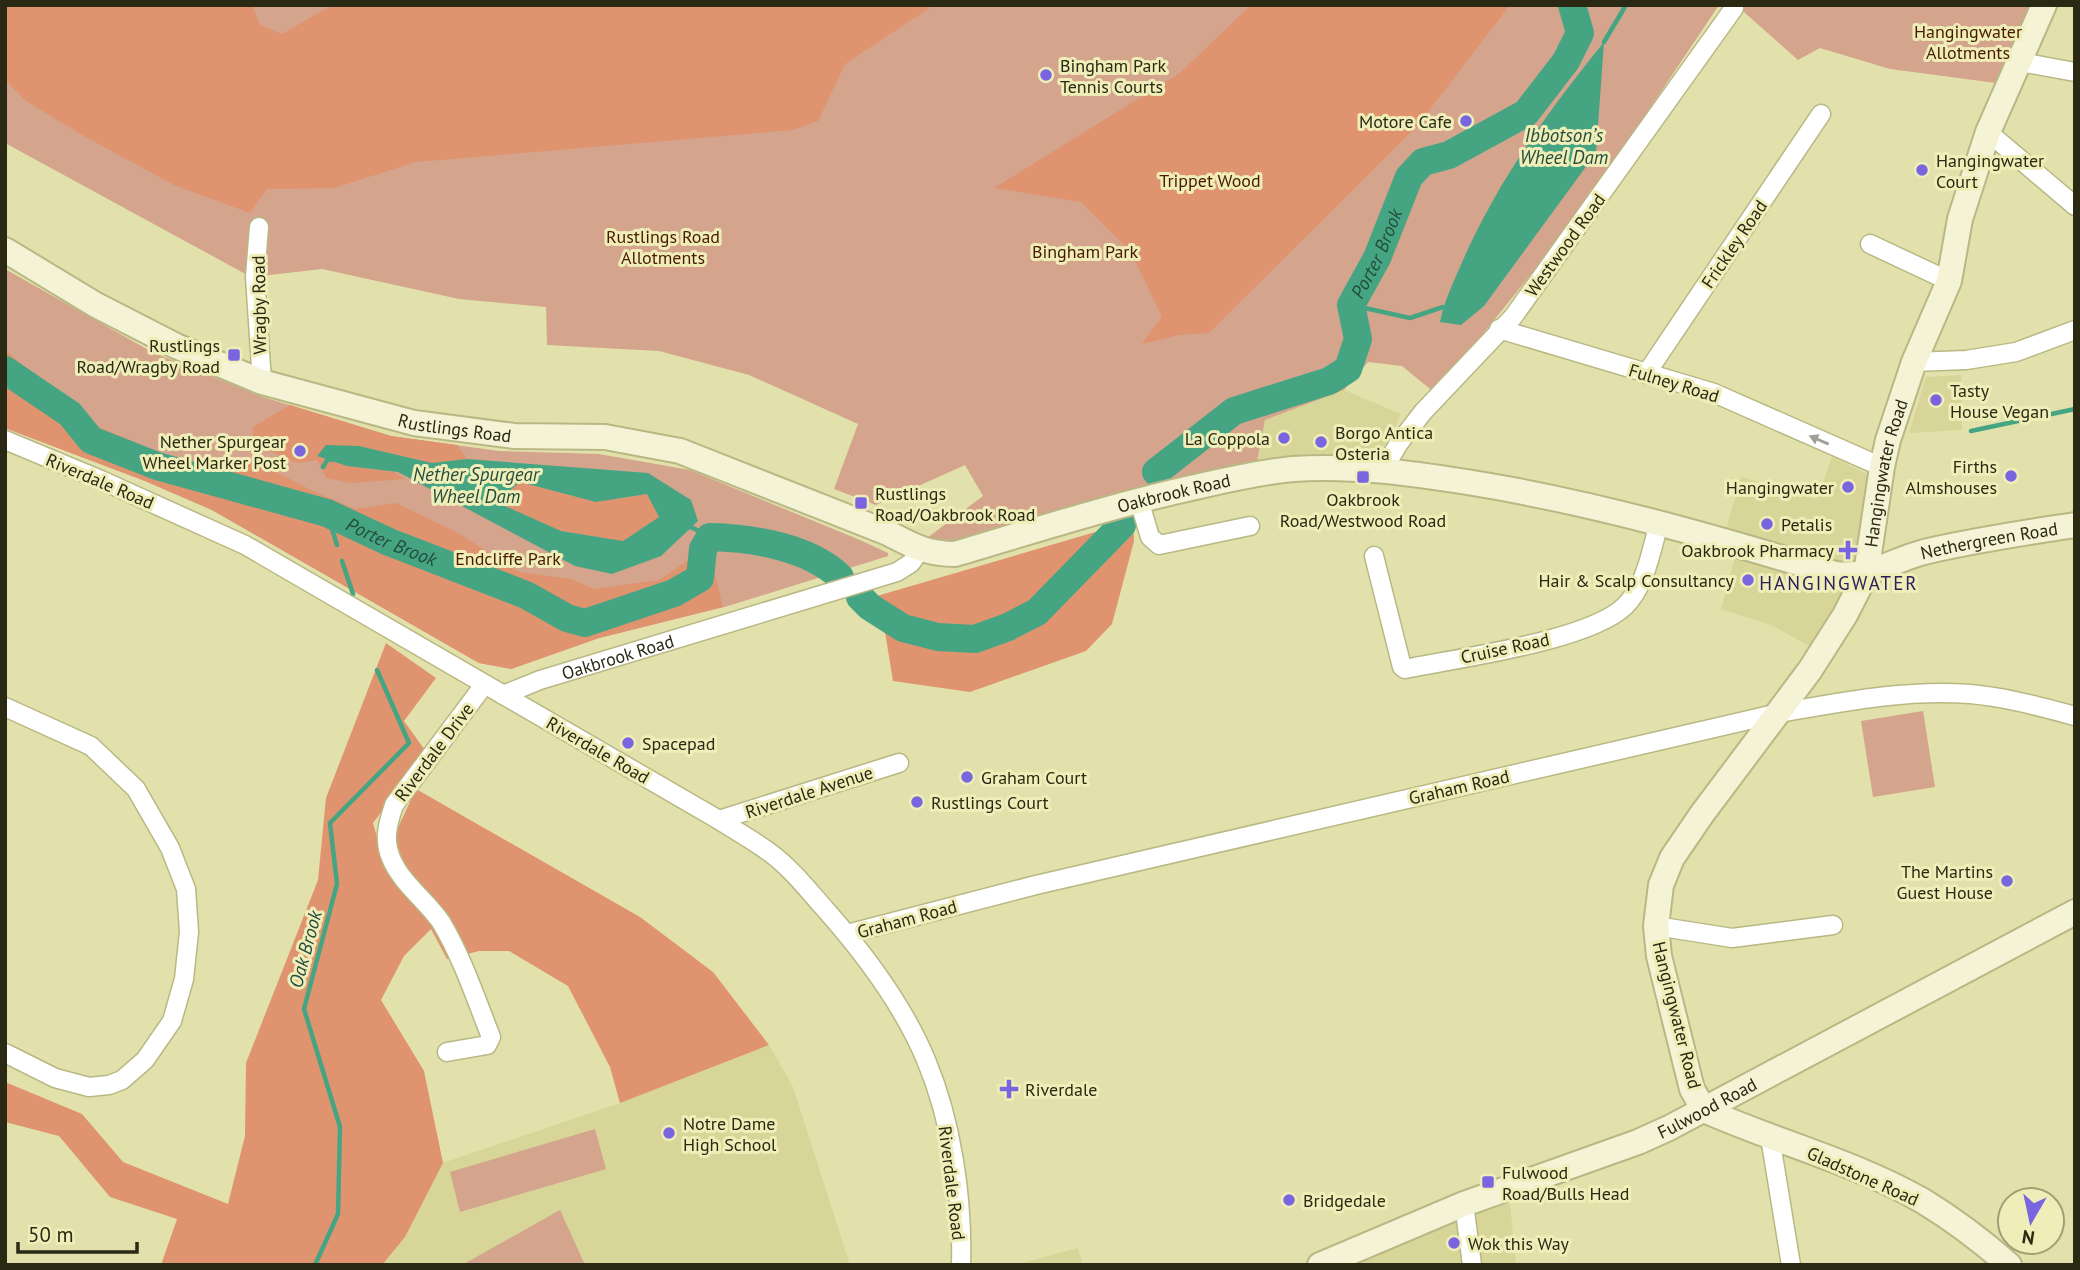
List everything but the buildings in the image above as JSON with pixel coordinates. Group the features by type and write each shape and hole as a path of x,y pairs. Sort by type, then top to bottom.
{"street":[{"name":"Hangingwater Road","path":"1704,1110 1692,1089 1659,956 1656,926 1661,885 1672,858 1779,713 1845,615 1867,574 1888,440 1914,362 1949,281 1960,219 1988,132 2045,5"},
{"name":"Westwood Road","path":"1383,470 1399,443 1423,412 1513,317 1734,8"},
{"path":"2020,62 2075,72"},
{"name":"Frickley Road","path":"1646,374 1821,114"},
{"path":"1988,132 2075,206"},
{"name":"Wragby Road","path":"259,227 255,277 262,382"},
{"path":"1870,244 1949,281"},
{"name":"Rustlings Road","path":"5,250 106,311 176,346 262,382 414,423 514,436 605,437 680,451 888,533 920,550"},
{"name":"Fulney Road","path":"1499,329 1714,393 1882,467"},
{"path":"1914,362 2016,352 2075,330"},
{"name":"Riverdale Road","path":"5,440 245,545 719,820 771,853 847,934 897,1006 925,1059 951,1149 958,1199 961,1265"},
{"name":"Oakbrook Road","path":"503,695 540,681 897,572 911,563 920,550 955,554 1139,500 1293,469 1383,470 1495,487 1582,503 1835,575 1867,574"},
{"path":"1139,500 1150,537 1159,545 1251,526"},
{"name":"Cruise Road","path":"1374,556 1402,667 1405,669 1529,643 1585,629 1607,620 1626,605 1641,583 1659,523"},
{"name":"Nethergreen Road","path":"1867,574 1921,553 2075,525"},
{"name":"Riverdale Drive","path":"447,1052 486,1045 491,1037 458,957 440,922 398,870 391,857 386,841 387,825 394,805 484,685"},
{"name":"Graham Road","path":"847,934 1036,885 1779,713 1868,698 1921,693 1971,694 2075,716"},
{"path":"5,1053 55,1078 89,1087 122,1080 145,1060 172,1021 184,979 189,932 186,889 170,848 136,789 91,746 12,709"},
{"name":"Riverdale Avenue","path":"719,820 899,763"},
{"name":"Fulwood Road","path":"1320,1265 1349,1258 1464,1204 1637,1142 1704,1110 2075,912"},
{"path":"1656,926 1731,938 1833,925"},
{"name":"Gladstone Road","path":"1704,1110 1868,1175 1921,1200 1976,1236 2010,1265"},
{"path":"1770,1137 1791,1265"},
{"path":"1464,1204 1472,1265"}],"shaded area":[{"path":"1961,375 1962,430 1909,433 1926,377"},
{"path":"1344,390 1401,414 1389,442 1372,454 1294,459 1256,466 1265,420"},
{"path":"1832,457 1876,478 1857,564 1811,647 1771,625 1721,609 1739,542 1724,537 1741,477 1817,499"},
{"name":"Notre Dame High School","path":"769,1045 793,1087 850,1265 382,1265 405,1237 443,1163 620,1103"},
{"path":"1510,1203 1516,1265 1328,1265 1340,1259"},
{"path":"1078,1248 1083,1265 1014,1265"}],"green space":[{"name":"Bingham Park","path":"5,5 1719,5 1574,221 1435,393 1402,366 1368,362 1344,390 1265,420 1256,466 953,550 919,544 983,496 965,465 876,505 834,489 858,424 749,375 659,351 547,345 546,307 459,299 322,269 251,277 5,143"},
{"path":"5,5 252,5 260,25 282,34 332,5 934,5 845,64 818,121 792,130 416,162 334,188 267,189 250,213 174,185 26,101 5,80"},
{"name":"Trippet Wood","path":"1251,5 1510,5 1417,126 1209,333 1179,335 1142,344 1162,317 1131,252 1081,202 994,188 1180,73"},
{"name":"Hangingwater Allotments","path":"1736,5 2030,5 1996,83 1890,69 1820,48 1798,60"},
{"name":"Endcliffe Park","path":"5,269 152,352 260,396 391,436 499,451 599,454 690,470 860,540 888,553 888,556 728,606 599,638 511,669 479,663 212,510 145,481 5,428"},
{"path":"5,350 94,425 160,453 198,466 254,461 355,509 396,503 458,533 519,572 571,579 594,589 659,580 693,557 713,566 723,607 599,638 511,669 479,663 212,510 145,481 5,428"},
{"path":"290,405 391,436 457,445 467,459 432,463 359,446 326,446 318,456 347,466 394,472 406,479 352,483 326,478 317,460 297,463 253,443 253,427"},
{"path":"519,482 596,502 648,494 659,517 623,541 561,531 496,502"},
{"path":"1133,521 1134,541 1112,624 1086,651 970,692 893,681 884,626 853,603"},
{"path":"386,643 436,678 404,721 427,753 373,823 387,873 401,866 395,834 416,789 640,917 713,972 769,1045 620,1103 610,1067 568,986 509,951 479,951 447,959 431,929 404,956 381,1000 424,1071 443,1163 405,1237 382,1265 161,1265 177,1219 110,1197 59,1136 5,1122 5,1082 82,1114 123,1162 228,1204 245,1136 246,1063 318,880 326,798"},
{"path":"1923,711 1935,787 1873,797 1861,721"},
{"path":"595,1129 606,1169 460,1212 450,1172"},
{"path":"560,1210 585,1265 462,1265"}],"water":[{"name":"Ibbotson’s Wheel Dam","path":"1604,42 1596,153 1484,306 1461,325 1440,322 1448,294 1489,207 1543,122"},
{"name":"Nether Spurgear Wheel Dam","path":"326,445 359,446 432,463 467,459 648,473 691,500 698,521 661,556 612,574 575,566 398,472 347,466 317,456","holes":["520,482 596,502 647,494 659,517 623,541 561,531 496,502"]}],"waterway":[{"name":"Porter Brook","path":"1156,472 1234,411 1329,381 1348,369 1358,339 1351,305 1377,258 1409,177 1423,162 1449,155 1526,113 1566,61 1580,33 1572,5"},
{"path":"1604,42 1626,5"},
{"path":"1351,305 1410,318 1443,307"},
{"name":"Porter Brook","path":"5,370 70,414 91,440 157,466 327,513 389,542 526,595 567,618 585,623 674,593 700,578 703,549 710,537 744,539 796,551 813,558 840,577"},
{"path":"1971,431 2075,409"},
{"path":"323,467 328,459 334,460"},
{"name":"Porter Brook","path":"302,506 306,499"},
{"name":"Oak Brook","path":"327,513 337,545"},
{"name":"Porter Brook","path":"860,597 870,607 903,628 938,637 975,639 1008,627 1037,612 1122,525"},
{"path":"686,529 691,527 710,537"},
{"name":"Oak Brook","path":"342,561 353,594"},
{"name":"Oak Brook","path":"315,1265 338,1214 340,1127 304,1009 337,884 330,823 409,743 377,670"}],"place":[{"name":"Bingham Park Tennis Courts","path":"1046,75"},
{"name":"Motore Cafe","path":"1466,121"},
{"name":"Hangingwater Court","path":"1922,170"},
{"name":"Rustlings Road/Wragby Road","path":"234,355"},
{"name":"Tasty House Vegan","path":"1936,400"},
{"name":"La Coppola","path":"1284,438"},
{"name":"Borgo Antica Osteria","path":"1321,442"},
{"name":"Nether Spurgear Wheel Marker Post","path":"300,451"},
{"name":"Firths Almshouses","path":"2011,476"},
{"name":"Oakbrook Road/Westwood Road","path":"1363,477"},
{"name":"Hangingwater","path":"1848,487"},
{"name":"Rustlings Road/Oakbrook Road","path":"861,503"},
{"name":"Petalis","path":"1767,524"},
{"name":"Oakbrook Pharmacy","path":"1848,550"},
{"name":"Hair & Scalp Consultancy","path":"1748,580"},
{"name":"Spacepad","path":"628,743"},
{"name":"Graham Court","path":"967,777"},
{"name":"Rustlings Court","path":"917,802"},
{"name":"The Martins Guest House","path":"2007,881"},
{"name":"Riverdale","path":"1009,1089"},
{"name":"Notre Dame High School","path":"669,1133"},
{"name":"Fulwood Road/Bulls Head","path":"1488,1182"},
{"name":"Bridgedale","path":"1289,1200"},
{"name":"Wok this Way","path":"1454,1243"}],"district":[{"name":"HANGINGWATER","path":"1839,583"}],"park label":[{"name":"Rustlings Road Allotments","path":"663,246"}]}
